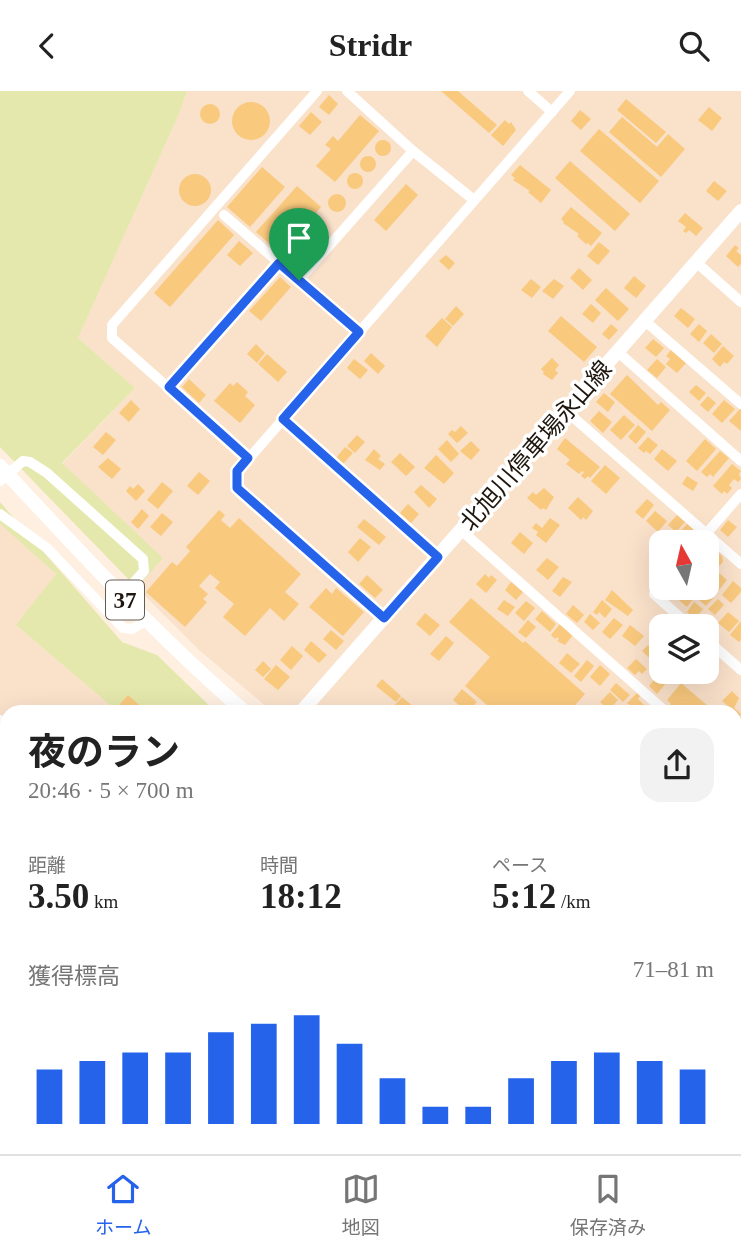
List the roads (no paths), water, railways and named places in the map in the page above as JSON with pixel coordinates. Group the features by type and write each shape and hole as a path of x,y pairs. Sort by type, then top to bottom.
{"main road":[{"name":"北旭川停車場永山線","path":"307,705 741,211"},
{"name":"37","path":"0,465 7,481 121,597 237,705"}],"street":[{"path":"248,458 113,338 112,325 317,91"},
{"path":"347,91 474,200"},
{"path":"528,91 552,112"},
{"path":"384,618 237,488 237,471 570,91"},
{"path":"299,280 414,151"},
{"path":"224,215 359,332"},
{"path":"696,262 741,302"},
{"path":"169,387 279,263"},
{"path":"645,321 741,404"},
{"path":"618,352 741,461"},
{"path":"566,411 701,530"},
{"path":"283,419 438,557"},
{"path":"7,481 23,461 30,462 47,473 143,559 144,571 121,597"},
{"path":"710,530 741,494"},
{"path":"0,514 47,548 123,628 132,629 146,621"},
{"path":"462,531 658,705"},
{"path":"719,545 741,564"},
{"path":"661,600 676,614"},
{"path":"719,651 741,670"}]}
